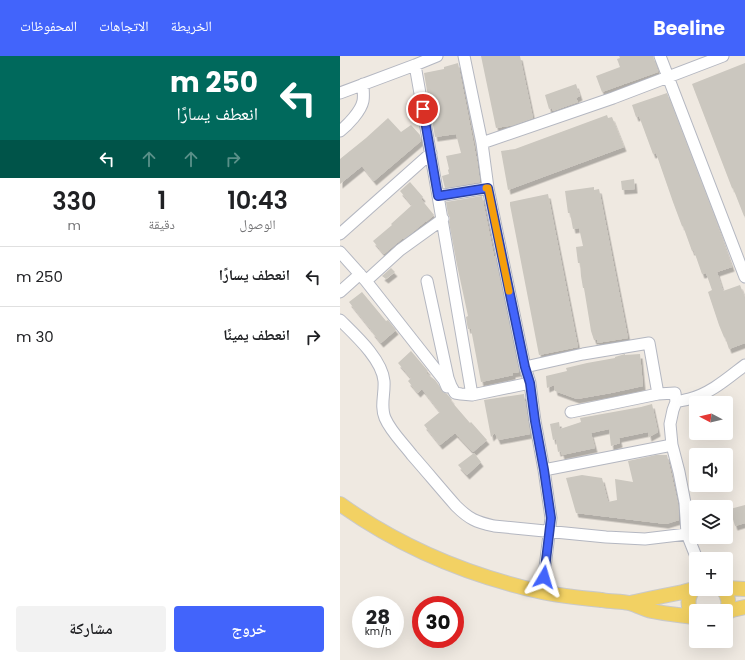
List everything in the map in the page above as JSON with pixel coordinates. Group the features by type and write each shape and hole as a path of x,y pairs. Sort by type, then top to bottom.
{"main road":[{"path":"340,504 358,517 399,541 436,558 504,582 542,592 603,601 630,603 652,610 689,617"},
{"path":"733,588 745,589"},
{"path":"630,603 689,590"},
{"path":"689,595 689,608"},
{"path":"733,610 745,607"}],"street":[{"path":"340,93 437,56"},
{"path":"464,56 482,143 488,188 525,367 530,383 551,518 542,592"},
{"path":"660,56 744,271"},
{"path":"482,143 613,98 723,56"},
{"path":"415,65 443,219 472,395"},
{"path":"340,131 357,113 364,101 363,84"},
{"path":"340,234 431,152"},
{"path":"438,196 488,188"},
{"path":"340,292 363,278 443,219"},
{"path":"340,252 363,278 444,380 449,389 455,393 472,395 530,383"},
{"path":"427,280 448,378 455,393"},
{"path":"340,320 366,346 382,374 384,382 382,401 385,417 394,434 456,506 467,516 479,522 494,526 606,537 645,539 687,534"},
{"path":"525,367 583,354 649,343 658,394"},
{"path":"676,402 690,399 709,391 745,365"},
{"path":"571,412 658,394 675,393 676,402 670,424 672,445 685,503 687,534 694,552"},
{"path":"544,470 672,445"}],"building":[{"path":"481,56 520,56 533,118 514,125 496,128"},
{"path":"619,56 653,56 658,72 602,92 596,76 620,67 617,59 620,58"},
{"path":"458,63 480,182 445,188 442,176 449,174 446,156 461,153 456,134 435,137 424,73 444,69 444,67"},
{"path":"745,63 745,216 744,216 692,84"},
{"path":"576,84 580,96 576,98 578,102 553,111 552,108 549,109 545,95"},
{"path":"667,93 732,267 717,272 723,291 740,285 745,298 745,343 729,349 708,292 712,290 706,273 702,274 694,251 692,251 682,226 656,153 653,154 639,116 636,117 632,105"},
{"path":"607,115 608,118 612,117 624,147 508,190 501,151 515,149"},
{"path":"388,118 401,132 411,125 420,135 421,141 374,181 362,166 340,184 340,159"},
{"path":"634,179 635,189 622,190 621,181"},
{"path":"410,182 423,197 421,199 434,215 384,254 373,241 412,205 400,191"},
{"path":"594,187 594,190 599,189 628,338 597,343 597,340 594,340 591,331 580,263 578,263 576,247 583,246 579,228 573,229 570,213 568,213 565,191"},
{"path":"548,194 578,347 539,355 510,202"},
{"path":"482,196 519,372 513,373 513,375 481,382 471,329 468,329 467,324 466,317 468,316 446,202"},
{"path":"391,268 395,272 386,279 382,276"},
{"path":"362,292 386,321 388,320 396,330 381,343 349,302"},
{"path":"411,351 428,371 426,373 435,380 443,392 447,394 452,400 451,401 470,423 471,422 487,440 473,452 455,433 440,445 424,425 440,412 422,389 418,393 408,381 411,378 398,363"},
{"path":"625,354 640,354 643,386 577,399 555,391 554,385 547,388 546,376 567,371 566,368 615,358"},
{"path":"524,394 530,434 498,440 495,433 491,437 484,400"},
{"path":"652,404 658,432 649,437 648,432 619,438 620,443 611,446 609,429 591,433 595,448 562,455 561,451 558,452 556,439 553,440 550,424 559,422 560,429 581,422 580,418"},
{"path":"474,453 481,462 467,475 458,465"},
{"path":"656,455 667,455 678,504 679,520 666,524 576,513 566,478 582,475 602,478 608,502 617,500 615,479 633,482 628,461"},
{"path":"745,505 745,523 735,526 733,519 733,508"}],"slow traffic":[{"path":"486,188 488,188 509,291"}],"route":[{"path":"423,109 438,196 488,188 525,367 530,383 535,421 549,499 551,518 544,577"}]}
